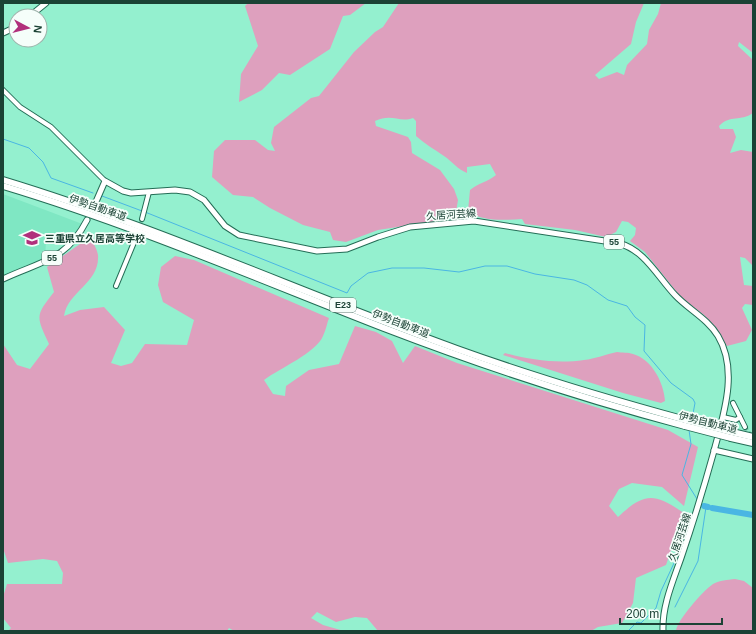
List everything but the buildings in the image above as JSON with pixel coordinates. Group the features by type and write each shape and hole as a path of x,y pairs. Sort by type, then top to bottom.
{"highway":[{"name":"伊勢自動車道","path":"3,180 89,208 456,348 555,382 685,423"},
{"name":"伊勢自動車道","path":"3,186 87,213 455,354 560,390 629,411 732,435 753,443"},
{"name":"伊勢自動車道","path":"732,435 753,437"}],"main road":[{"name":"久居河芸線","path":"105,181 123,191 131,193 176,190 192,193 204,200 225,226 239,235 317,251 346,249 410,227 474,221 598,239 629,246 641,255 673,293 707,323 718,336 725,353 727,367 727,393 723,417 698,507 664,612 663,631"},
{"path":"95,204 105,181"},
{"name":"55","path":"3,280 62,253 74,243 87,220"},
{"path":"714,450 753,459"}],"street":[{"path":"3,90 20,107 52,127 95,173 105,181"},
{"path":"142,219 149,192"},
{"path":"116,286 136,240"},
{"path":"733,403 746,427"},
{"path":"723,417 736,420 740,418"}],"shaded area":[{"path":"248,3 366,3 350,15 343,16 330,49 290,75 279,73 262,90 239,102 241,74 258,46 245,6"},
{"path":"399,3 644,3 636,22 631,44 595,75 599,79 617,72 624,75 627,65 647,44 649,30 658,14 661,3 753,3 753,53 739,42 738,46 753,60 753,113 748,116 728,120 719,126 720,129 733,129 736,137 730,153 741,150 753,152 753,266 745,258 740,257 744,285 753,286 753,305 745,304 742,308 752,330 746,341 727,346 704,315 682,299 645,252 630,241 635,235 636,228 628,222 622,221 616,232 606,237 575,230 525,224 522,219 487,219 474,215 468,211 470,190 496,175 490,164 467,167 467,173 416,136 416,121 413,118 386,118 375,121 376,126 408,137 411,142 412,153 440,170 454,189 458,200 456,212 450,219 378,230 346,242 333,240 330,232 303,225 270,208 253,197 233,195 212,177 214,151 225,140 255,140 268,150 275,151 271,143 274,127 311,98 319,96 354,52 375,32 383,27"},
{"name":"三重県立久居高等学校","path":"3,194 85,225 75,236 46,240 45,261 3,279"},
{"path":"90,237 98,255 97,265 89,280 71,300 64,316 80,310 104,307 125,330 111,363 121,366 132,363 145,344 187,345 194,320 163,302 158,285 161,267 175,256 194,260 329,318 323,336 313,348 297,360 264,380 273,394 285,396 286,386 309,370 339,364 355,326 376,332 392,341 403,363 415,346 457,363 668,430 698,447 684,506 662,487 632,483 619,489 609,506 618,517 635,503 643,499 650,498 665,502 684,513 666,565 636,578 633,603 622,623 598,627 591,631 378,631 367,618 355,617 336,622 317,612 311,618 323,625 344,631 234,631 229,628 227,631 8,631 11,628 3,618 3,597 7,584 62,584 63,573 57,561 43,559 8,563 3,548 3,344 17,365 30,369 49,344 40,322 43,306 54,292 47,267"},
{"path":"617,352 631,353 640,357 651,366 662,387 665,401 661,403 623,393 503,355 505,353 524,358 564,362 588,359"},
{"path":"735,579 744,581 753,588 753,631 676,631 686,613 709,587 724,580"}],"waterway":[{"path":"3,139 29,148 43,162 51,178 93,193"},
{"path":"102,196 142,211"},
{"path":"145,212 347,293 351,286 368,273 392,268 424,268 459,272 485,266 507,266 535,274 574,280 587,285 608,300 627,306 635,317 645,325 644,351 671,383 693,399 695,403 692,419"},
{"path":"689,430 691,444 682,475 697,499"},
{"path":"704,506 708,507"},
{"path":"675,607 698,561 706,507"},
{"path":"712,508 753,515"},
{"path":"628,631 637,622 641,623 656,608 661,591 675,561"}],"tunnel":[{"path":"135,240 142,219"},
{"path":"745,427 752,437"}],"place":[{"name":"三重県立久居高等学校","path":"32,238"}]}
